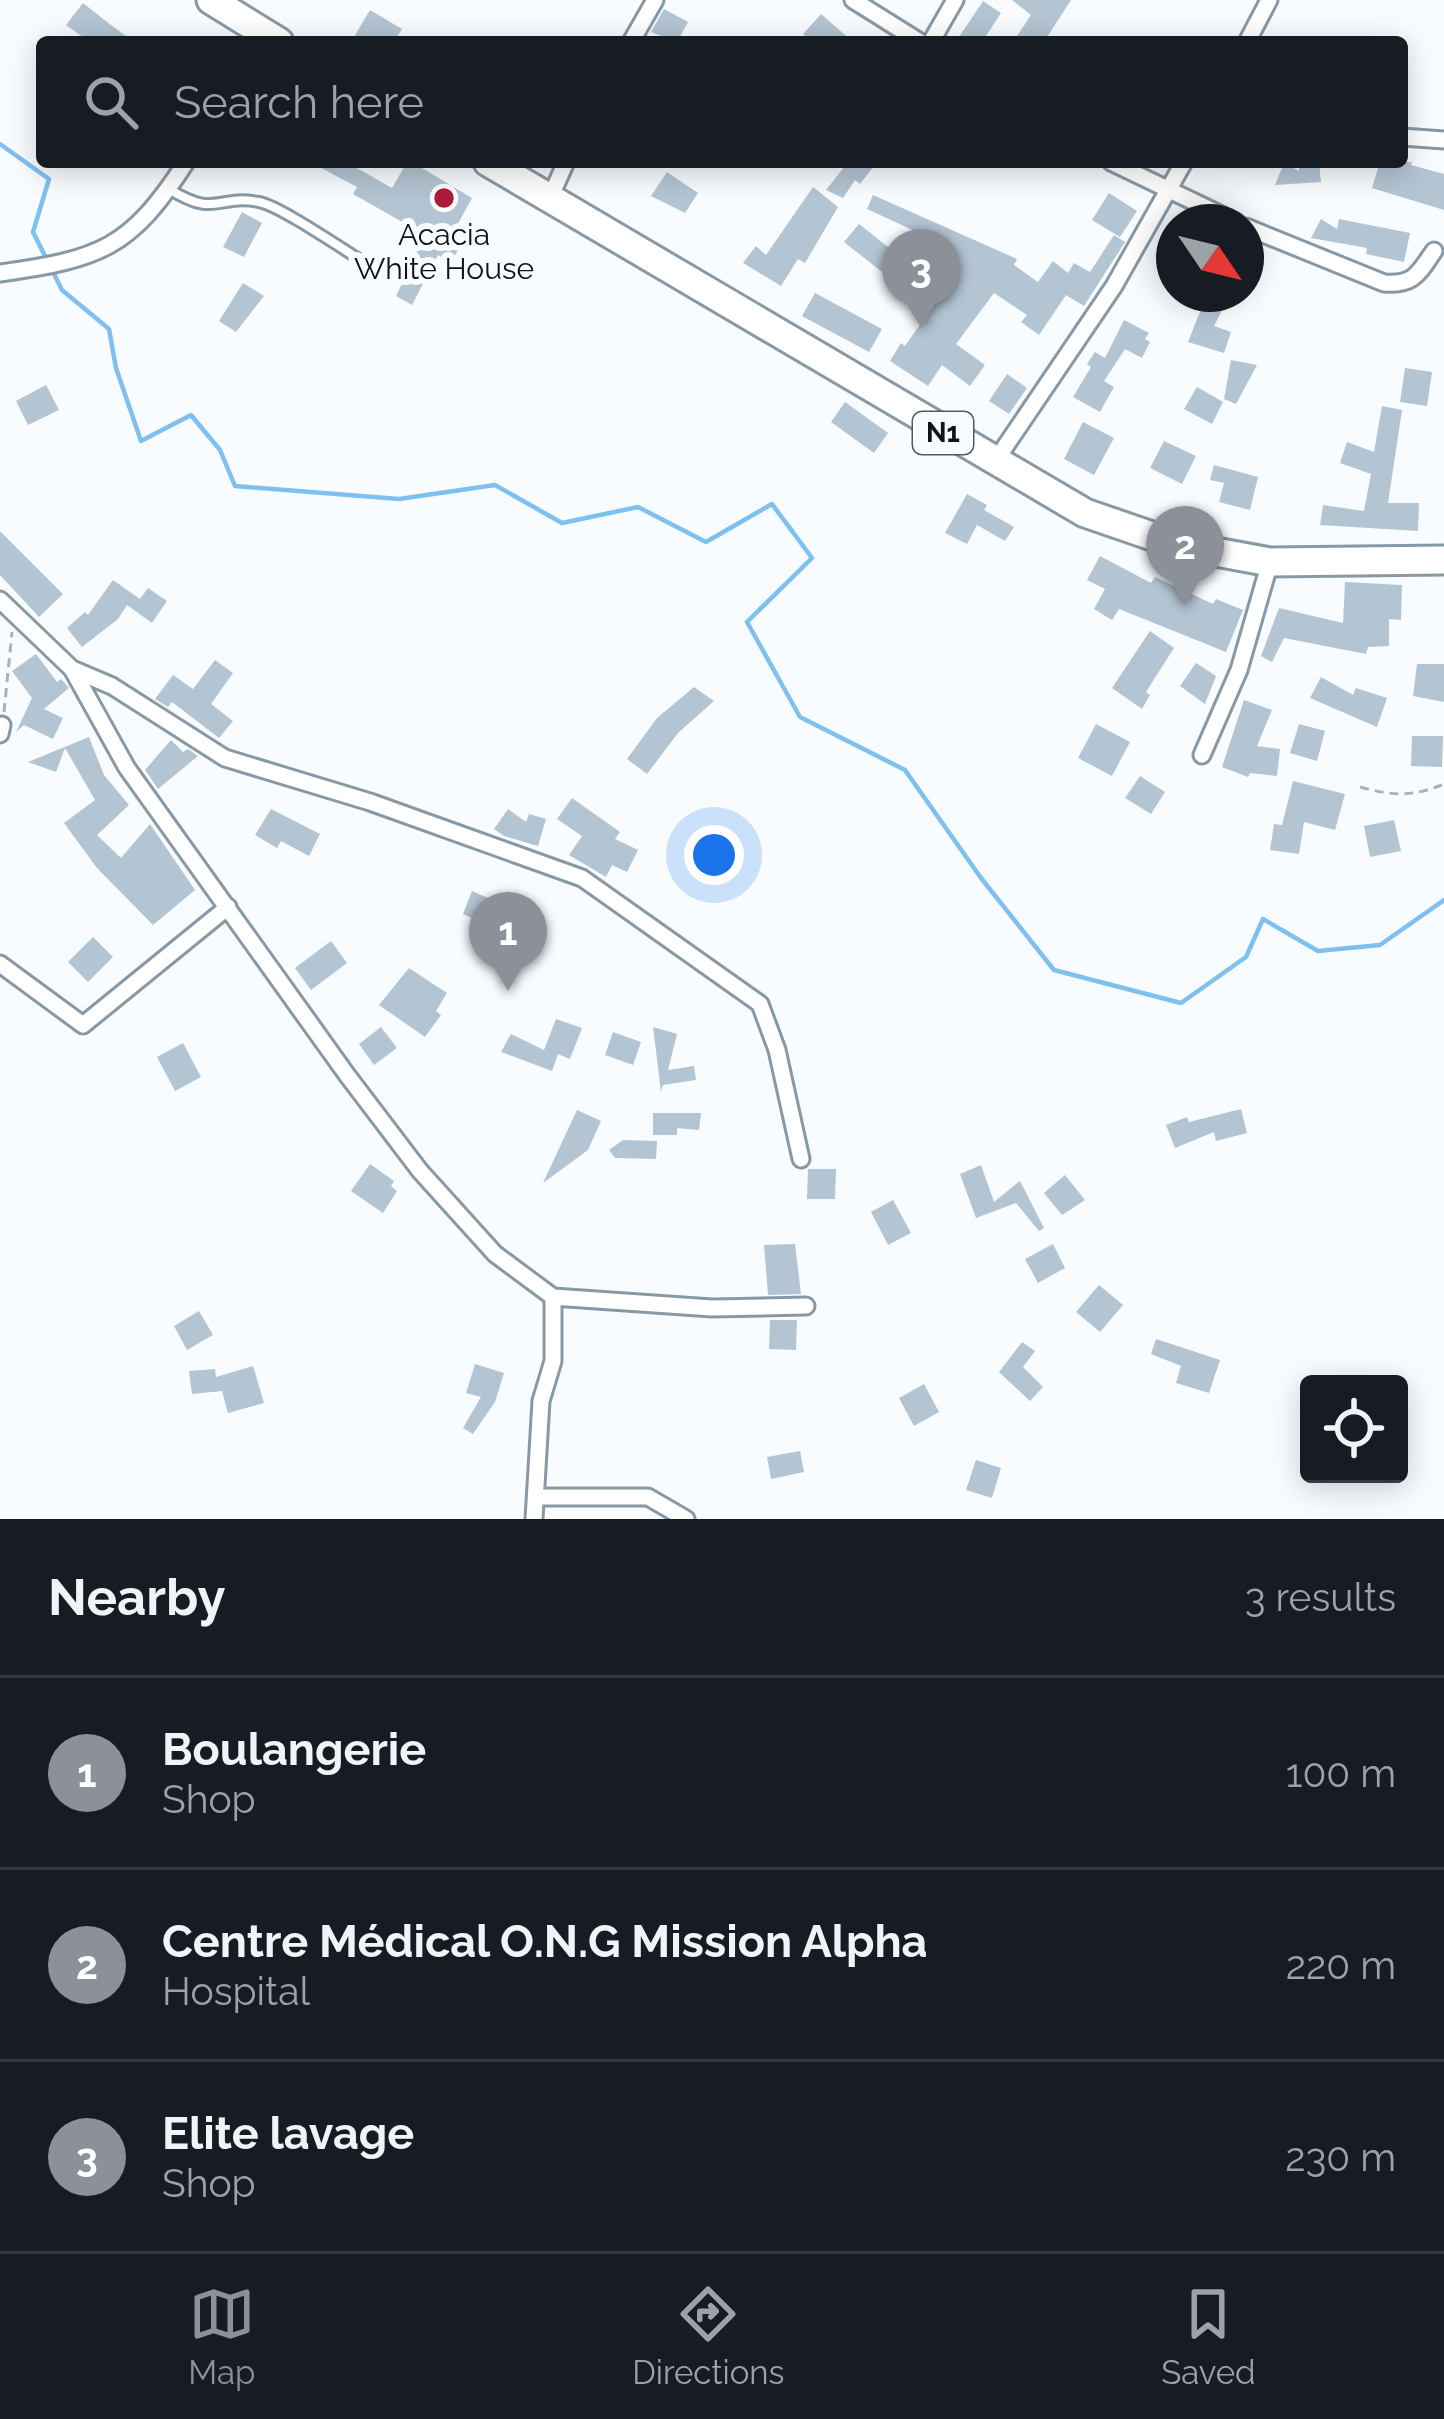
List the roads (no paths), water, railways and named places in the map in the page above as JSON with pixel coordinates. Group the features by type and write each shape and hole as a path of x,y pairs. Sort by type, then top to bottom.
{"highway":[{"path":"211,0 264,36"},
{"name":"N1","path":"498,168 1084,513 1178,545 1270,562 1444,560"}],"street":[{"path":"634,36 655,0"},
{"path":"853,0 910,36"},
{"path":"934,36 955,0"},
{"path":"1250,36 1269,0"},
{"path":"1408,137 1444,140"},
{"path":"0,273 65,264 113,247 141,224 182,168"},
{"path":"550,198 563,168"},
{"path":"1123,168 1195,204"},
{"path":"994,463 1114,286 1181,168"},
{"path":"1264,234 1384,283 1403,284 1418,274 1434,251"},
{"path":"1202,755 1239,670 1270,562"},
{"path":"0,600 72,669 127,768 228,908 420,1171 495,1254 553,1297 712,1308 806,1306"},
{"path":"72,669 112,686 225,758 370,802 582,878 760,1004 777,1050 801,1159"},
{"path":"0,964 83,1024 228,908"},
{"path":"534,1519 541,1401 553,1361 553,1297"},
{"path":"536,1497 648,1497 686,1519"}],"lane":[{"path":"169,189 210,207 263,202 375,269"}],"waterway":[{"path":"0,144 49,179 33,232 62,290 109,329 116,368 141,441 191,415 220,450 235,486 399,499 495,485 562,523 638,507 706,542 772,504 812,558 747,622 800,717 905,770 1054,970 1181,1003 1246,957 1263,919 1318,951 1380,945 1444,900"}],"place":[{"name":"Acacia White House","path":"444,198"},
{"name":"Elite lavage","path":"921,328"},
{"name":"Centre Médical O.N.G Mission Alpha","path":"1185,605"},
{"name":"Boulangerie","path":"508,991"}]}
